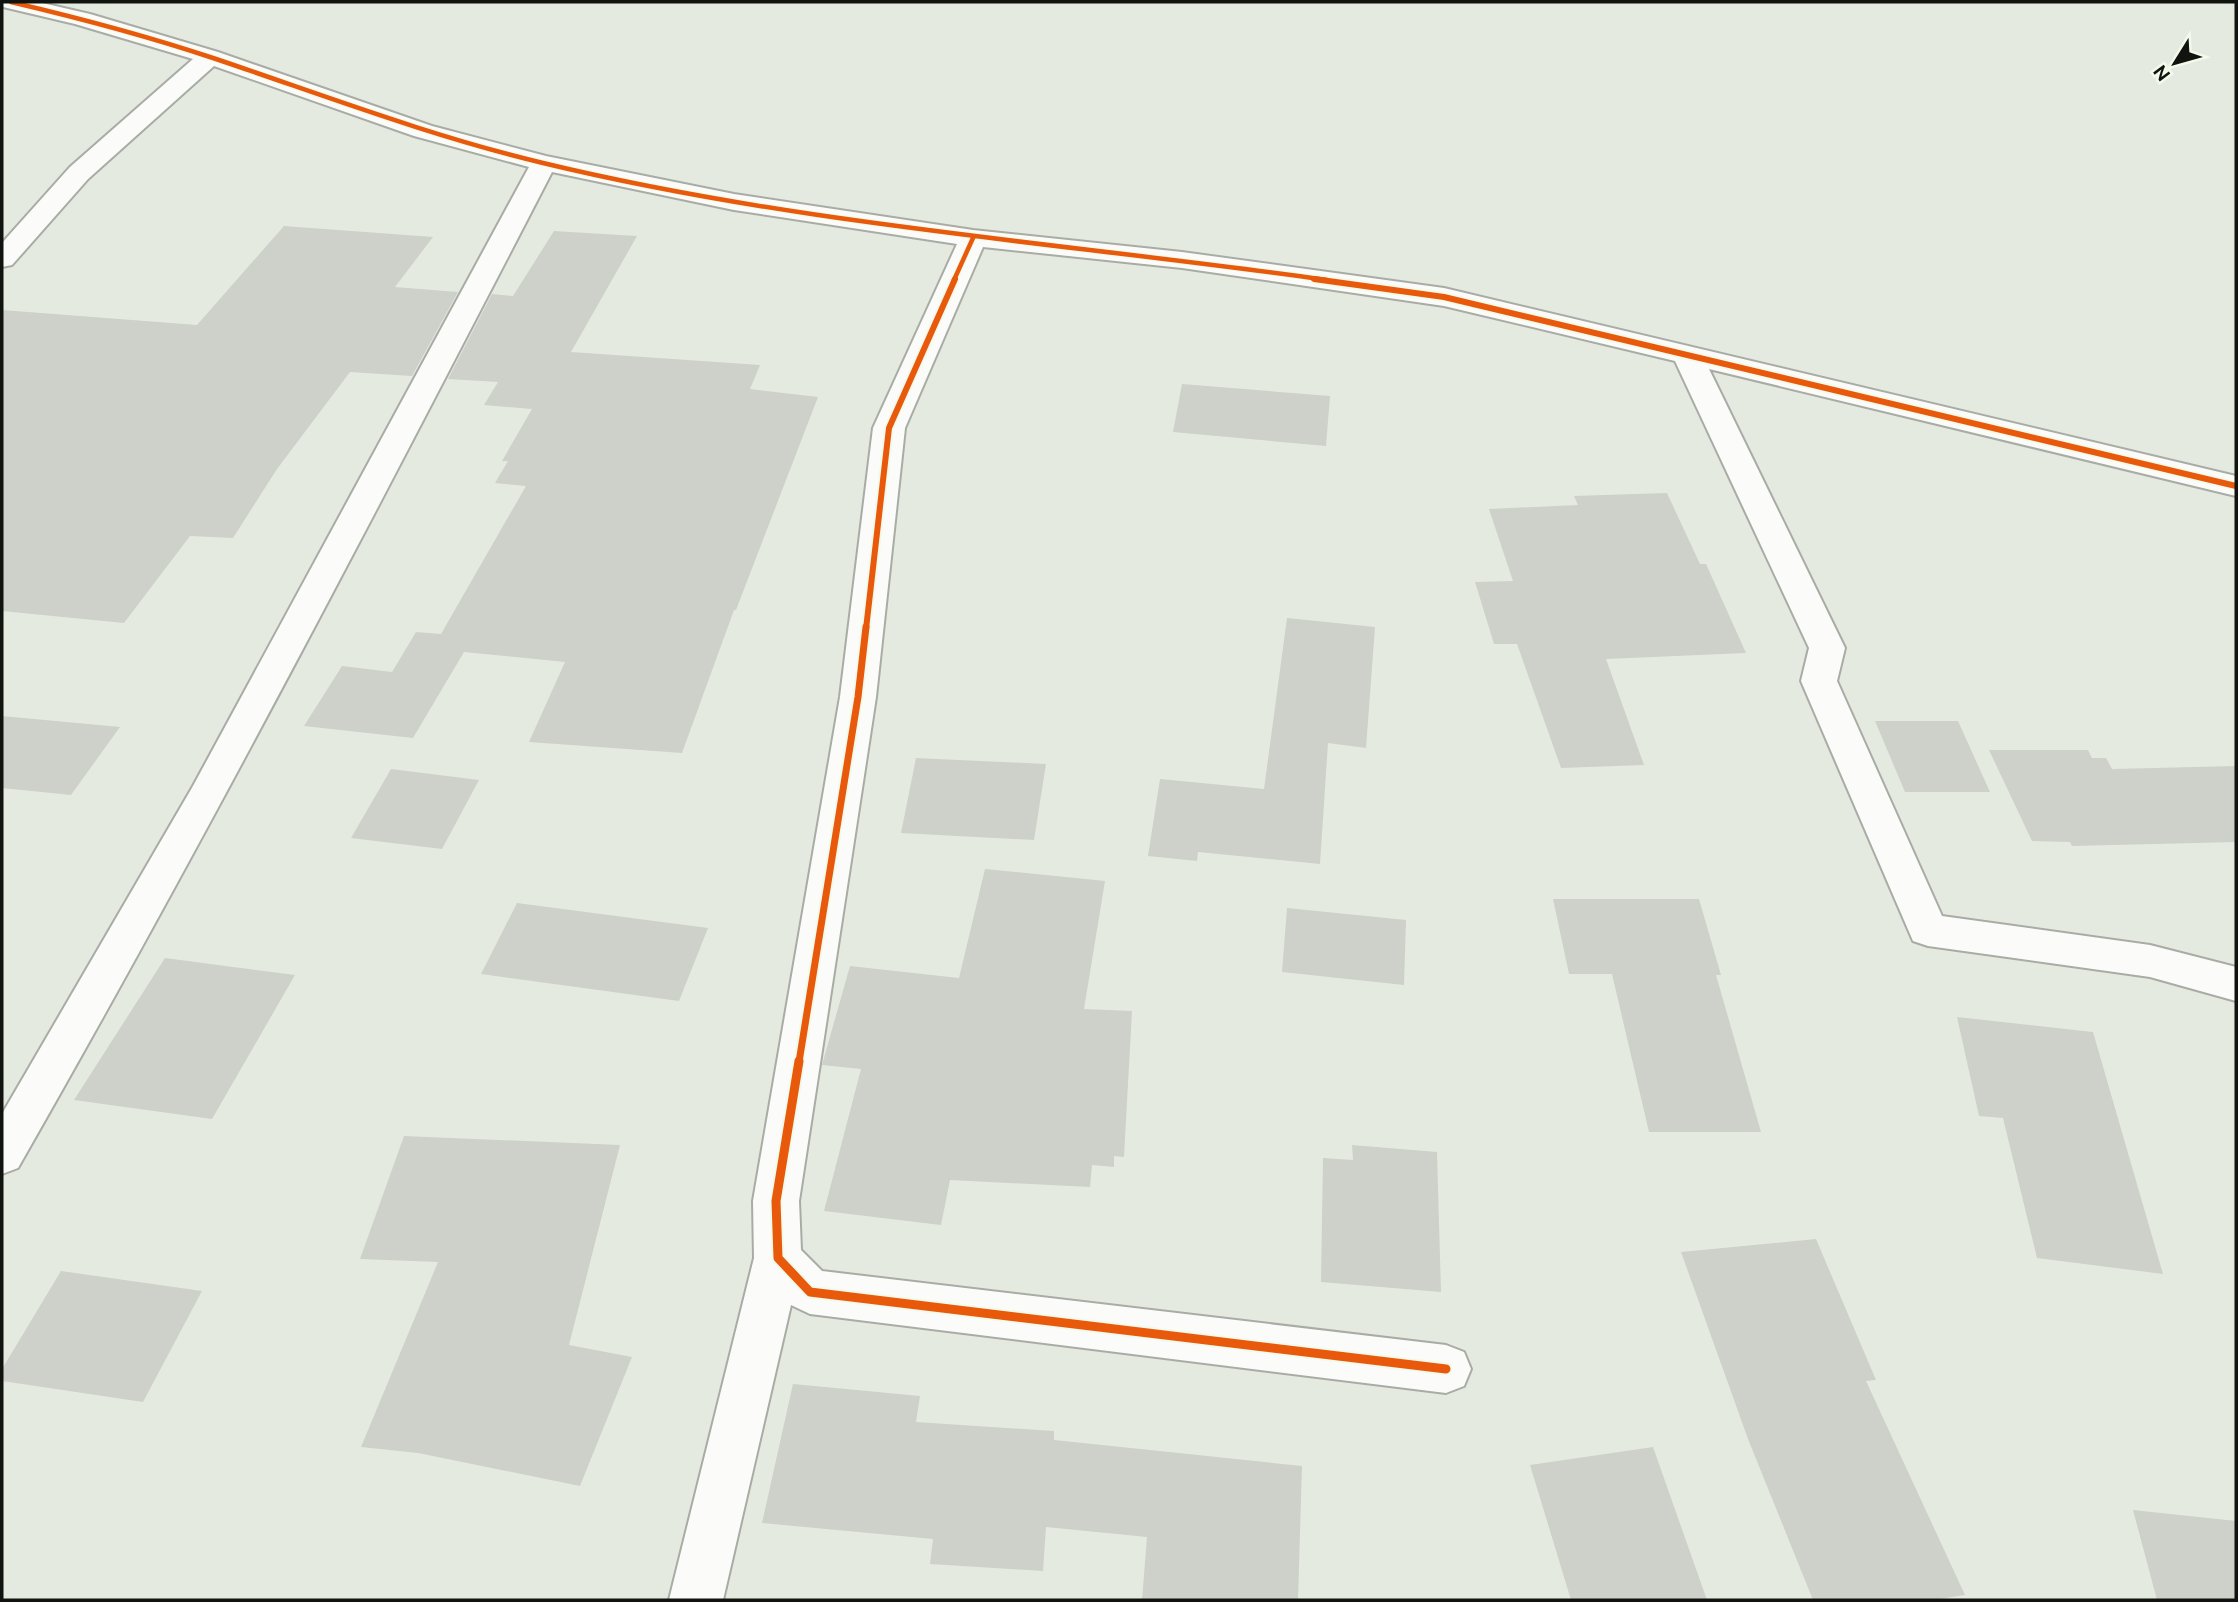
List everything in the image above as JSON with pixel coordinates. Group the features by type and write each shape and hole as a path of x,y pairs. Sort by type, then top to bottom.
{"street":[{"path":"11,2 82,19 209,57 423,131 544,163 734,202 973,238 1182,260 1444,297 2236,486"},
{"path":"2,259 79,173 209,57"},
{"path":"2,1154 116,960 376,483 544,163"},
{"path":"696,1600 779,1258 776,1201 858,697 889,428 973,238"},
{"path":"1687,355 1827,648 1819,681 1928,930 2151,961 2236,984"},
{"path":"779,1258 810,1292 1446,1369"}],"building":[{"path":"284,226 433,237 395,287 458,292 412,376 350,372 277,469 233,538 190,536 124,623 2,611 2,310 197,325"},
{"path":"554,231 637,236 571,352 760,365 750,389 818,397 734,610 682,753 529,742 565,662 464,652 413,738 304,726 342,666 392,672 416,632 441,634 526,486 495,483 508,461 502,461 532,409 484,405 498,382 448,379 492,294 513,296"},
{"path":"1182,384 1330,396 1326,446 1173,432"},
{"path":"1667,493 1700,564 1706,564 1746,653 1606,659 1644,765 1561,768 1517,644 1494,644 1475,582 1513,581 1489,509 1578,505 1574,496"},
{"path":"1287,618 1375,627 1366,748 1328,743 1320,864 1198,852 1197,861 1148,856 1160,779 1264,789"},
{"path":"2,716 120,727 71,795 2,788"},
{"path":"1875,721 1958,721 1990,792 1905,792"},
{"path":"1989,750 2088,750 2092,758 2106,758 2112,769 2236,766 2236,842 2072,846 2070,842 2032,841"},
{"path":"916,758 1046,764 1034,840 901,833"},
{"path":"391,769 479,780 442,849 351,838"},
{"path":"985,869 1105,881 1084,1009 1132,1011 1124,1157 1114,1156 1114,1167 1092,1165 1090,1187 950,1180 941,1225 824,1211 861,1069 822,1065 850,966 959,978"},
{"path":"1553,899 1699,899 1721,975 1716,975 1761,1132 1649,1132 1612,974 1569,974"},
{"path":"517,903 708,928 679,1001 481,974"},
{"path":"1287,908 1406,920 1404,985 1282,972"},
{"path":"165,958 295,975 212,1119 74,1100"},
{"path":"1957,1017 2093,1032 2163,1274 2037,1258 2003,1118 1979,1116"},
{"path":"404,1136 620,1145 569,1345 632,1357 580,1486 418,1453 361,1447 438,1262 360,1259"},
{"path":"1352,1145 1437,1152 1441,1292 1321,1282 1323,1158 1353,1160"},
{"path":"1816,1239 1876,1380 1866,1381 1965,1595 1932,1600 1813,1600 1748,1439 1681,1252"},
{"path":"61,1271 202,1291 143,1402 2,1381 2,1369"},
{"path":"793,1384 920,1396 916,1422 1054,1431 1054,1440 1302,1466 1298,1600 1142,1600 1147,1537 1046,1527 1043,1571 930,1564 933,1539 762,1523"},
{"path":"1653,1447 1707,1600 1571,1600 1530,1465"},
{"path":"2133,1510 2236,1521 2236,1600 2157,1600"}],"cycle path":[{"path":"11,2 82,19 210,57 423,131 544,163 734,202 973,238 1182,260 1444,297 2236,486"},
{"path":"973,238 889,428 858,697 776,1201 778,1258 810,1292 1446,1369"}]}
